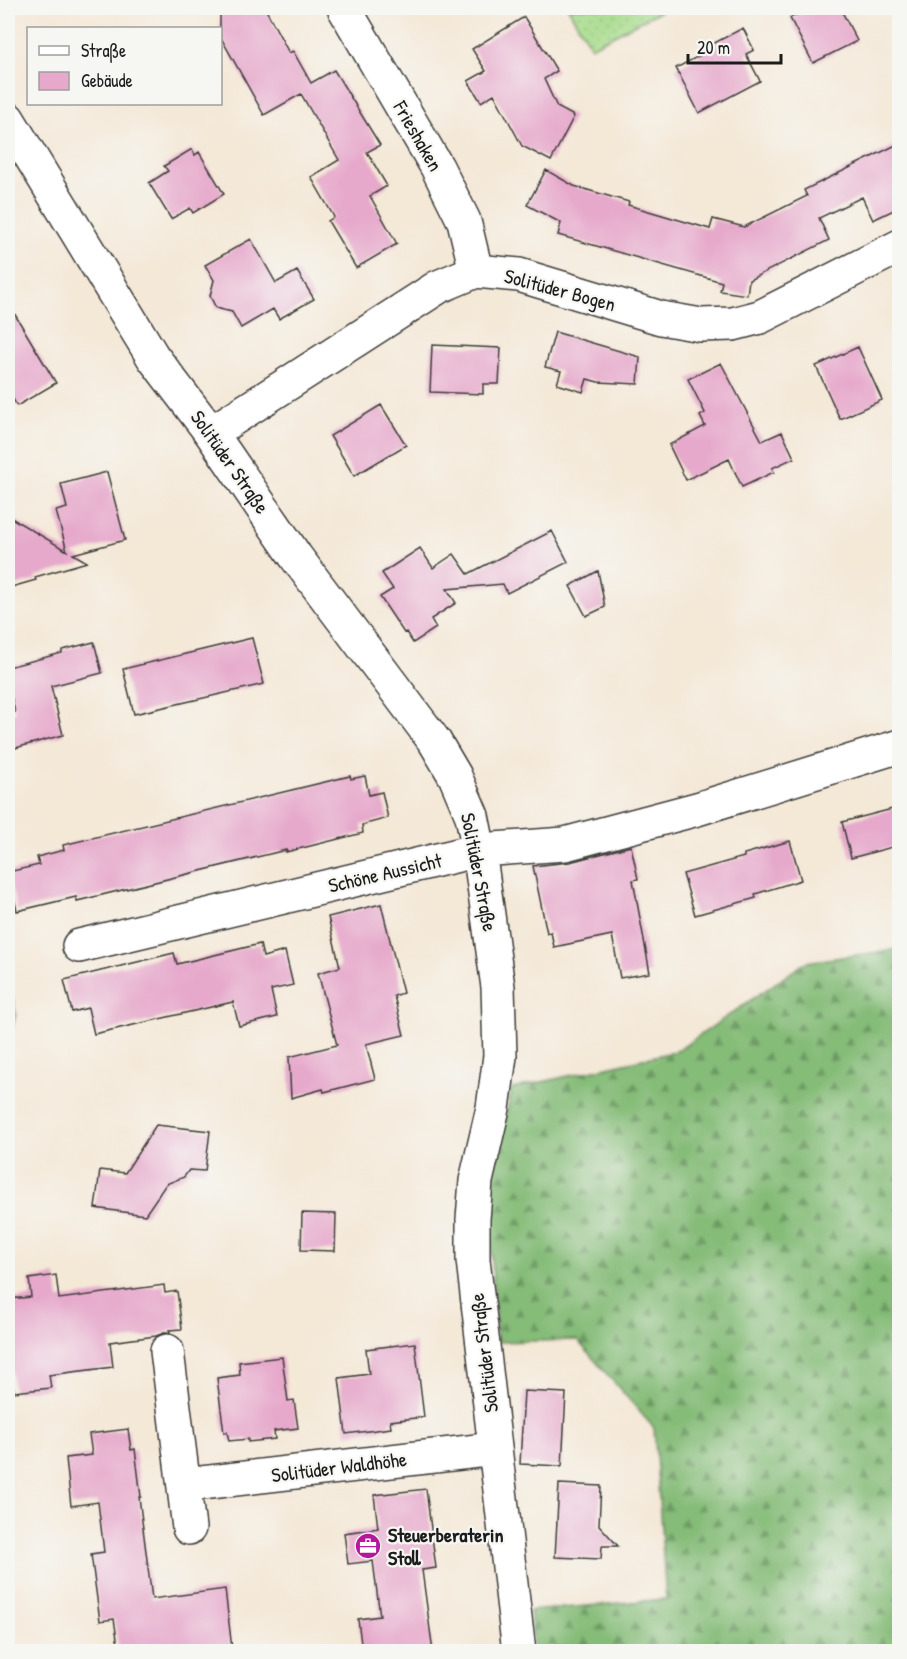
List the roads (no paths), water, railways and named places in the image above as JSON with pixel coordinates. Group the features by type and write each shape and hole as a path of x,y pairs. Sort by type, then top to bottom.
{"street":[{"name":"Frieshaken","path":"344,8 442,178 464,221 476,271"},
{"name":"Solitüder Straße","path":"8,119 153,357 211,433 303,566 435,741 455,776 472,816 479,850 498,987 500,1056 493,1108 476,1180 473,1260 519,1652"},
{"name":"Solitüder Bogen","path":"211,433 438,287 476,271 519,275 660,318 701,325 732,324 760,316 900,246"},
{"name":"Schöne Aussicht","path":"79,946 479,850 566,844 697,809 900,746"},
{"path":"167,1351 189,1528"},
{"name":"Solitüder Waldhöhe","path":"183,1485 495,1449"}],"place":[{"name":"Steuerberaterin Stoll","path":"368,1546"}]}
